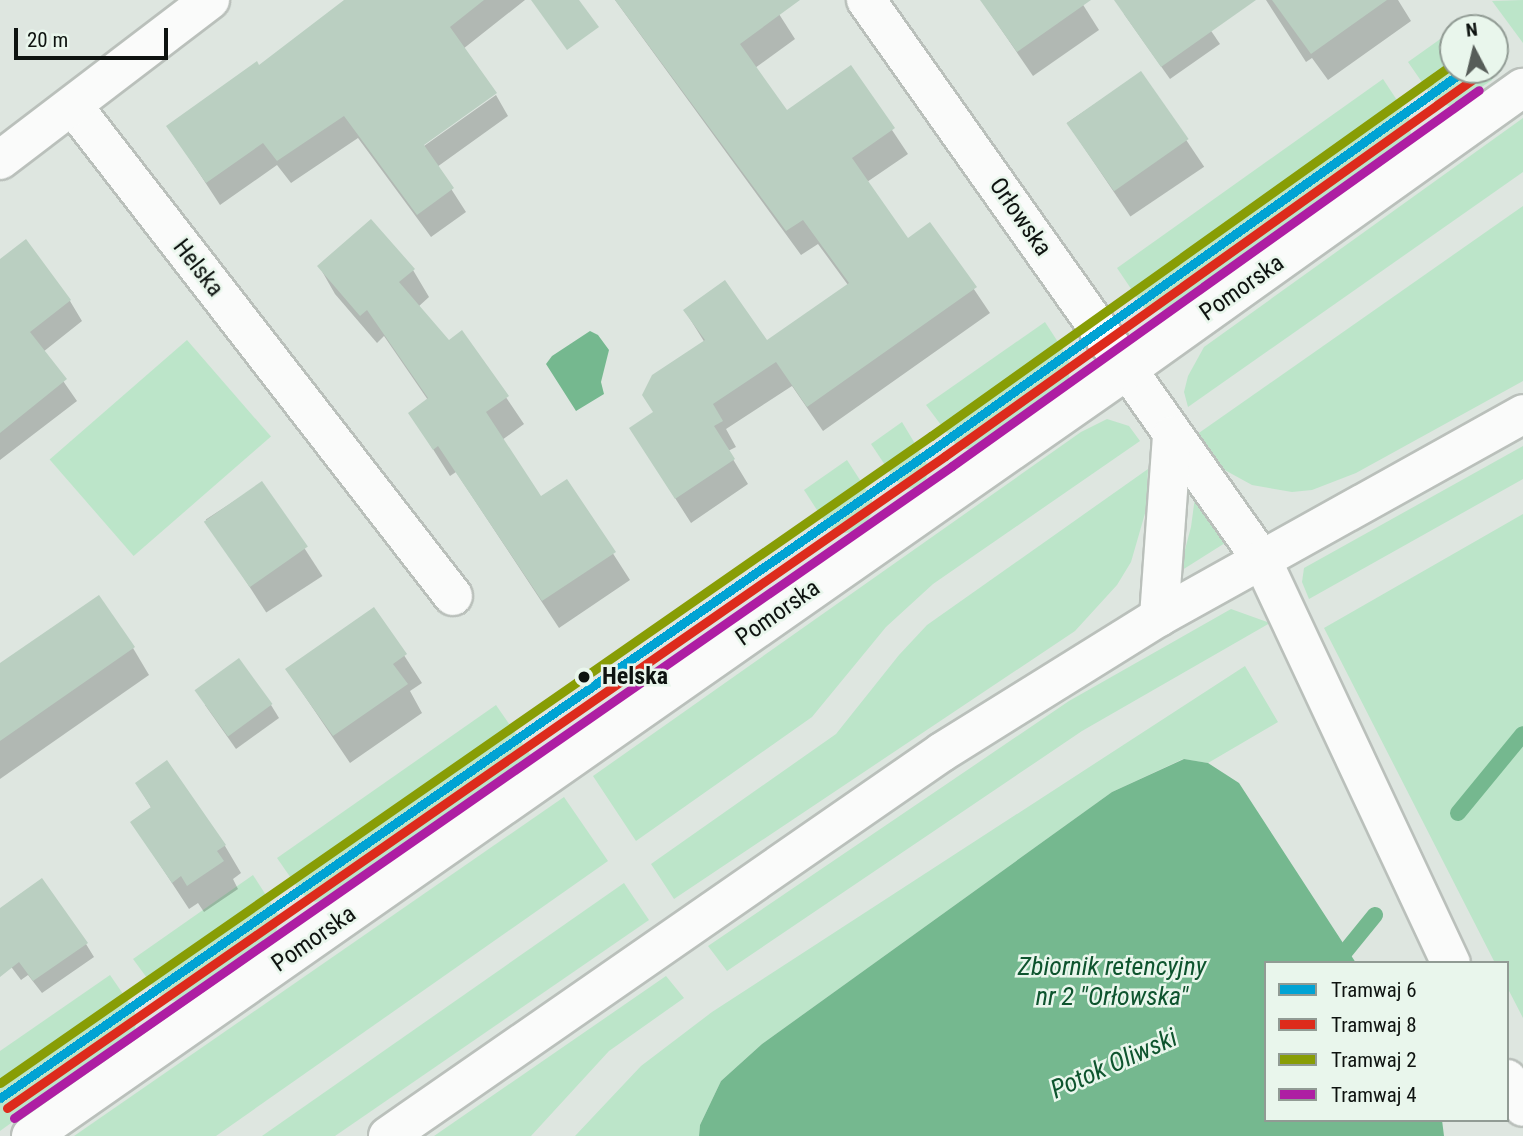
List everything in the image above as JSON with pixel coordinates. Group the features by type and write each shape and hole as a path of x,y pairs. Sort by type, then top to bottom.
{"street":[{"path":"0,160 210,0"},
{"name":"Orłowska","path":"866,0 1262,560 1450,961"},
{"name":"Pomorska","path":"32,1136 1127,370 1523,88"},
{"name":"Helska","path":"73,106 453,596"},
{"path":"388,1136 942,752 1159,617 1523,414"},
{"path":"1159,617 1172,435"},
{"path":"1509,1082 1523,1107"}],"shaded area":[{"path":"1523,0 1523,43 1509,24 1509,14 1502,14 1492,1"},
{"path":"1439,40 1439,84 1486,84 1452,107 1435,101 1408,62"},
{"path":"1383,79 1410,120 1411,138 1405,144 1178,307 1166,311 1144,308 1117,268"},
{"path":"1523,118 1523,172 1188,407 1184,392 1188,376 1204,347"},
{"path":"1523,206 1523,381 1356,473 1312,490 1292,492 1252,485 1221,468 1207,452 1196,435"},
{"path":"1045,322 1069,359 1069,377 1065,384 982,445 973,449 959,449 926,405"},
{"path":"187,340 271,437 134,556 50,459"},
{"path":"1107,419 1129,426 1140,441 933,584 886,627 812,717 636,841 593,776 1081,432"},
{"path":"902,422 929,467 926,479 914,488 907,489 895,480 871,444"},
{"path":"1523,446 1523,479 1309,599 1302,582 1304,568"},
{"path":"847,460 871,497 874,510 867,521 852,532 838,534 828,527 804,490"},
{"path":"1148,469 1146,510 1131,562 1117,585 1075,631 674,899 651,864 836,734 899,655 927,625"},
{"path":"1195,497 1225,543 1179,572 1191,527"},
{"path":"1523,514 1523,1018 1509,991 1509,961 1494,961 1324,628"},
{"path":"1231,609 1270,623 1082,731 727,971 708,946 1069,701"},
{"path":"1245,666 1278,722 1208,763 1183,759 1112,792 762,1044 721,1081 700,1125 699,1136 575,1136 641,1066 712,1012"},
{"path":"496,705 532,757 332,898 315,902 302,894 277,858"},
{"path":"564,797 608,861 216,1136 74,1136"},
{"path":"253,875 280,917 275,936 187,1000 164,1001 133,959"},
{"path":"624,883 649,920 335,1136 262,1136"},
{"path":"110,975 134,1010 137,1019 134,1034 0,1131 0,1051"},
{"path":"666,976 684,998 609,1051 531,1136 434,1136"}],"water":[{"path":"590,331 598,335 609,350 601,382 604,394 576,411 546,364 552,356"},
{"name":"Zbiornik retencyjny nr 2 \"Orłowska\"","path":"1184,759 1208,763 1239,783 1355,961 1264,961 1264,1122 1442,1122 1444,1136 699,1136 700,1125 721,1081 762,1044 1112,792"}],"building":[{"path":"344,0 484,0 450,27 497,93 424,145 454,188 417,215 344,116 277,161 263,143 206,183 166,126 257,61 259,65"},
{"path":"531,0 579,0 599,27 567,50"},
{"path":"615,0 800,0 740,44 787,110 851,65 895,128 852,158 908,238 930,222 977,287 807,407 776,362 713,404 723,421 714,426 735,459 675,499 629,428 653,412 642,395 652,375 705,340 683,310 725,280 767,340 849,283 803,220 786,231"},
{"path":"980,0 1091,0 1017,52"},
{"path":"1114,0 1256,0 1161,67"},
{"path":"1272,0 1387,0 1311,54"},
{"path":"1141,71 1189,139 1114,191 1066,123"},
{"path":"371,219 415,269 399,282 449,340 462,330 509,396 486,412 541,496 567,479 616,552 542,601 438,446 433,450 408,413 428,398 367,310 360,316 317,266"},
{"path":"26,239 71,300 30,332 67,379 0,433 0,259"},
{"path":"262,481 308,547 250,587 204,522"},
{"path":"99,595 135,647 0,741 0,663"},
{"path":"374,607 407,654 393,664 408,684 333,736 285,669"},
{"path":"239,658 273,704 228,736 195,690"},
{"path":"167,760 226,845 217,851 224,861 187,886 181,876 172,883 130,822 151,807 135,783"},
{"path":"42,878 88,943 33,981 19,962 0,977 0,908"}],"waterway":[{"name":"Potok Oliwski","path":"1458,813 1523,734"},
{"name":"Potok Oliwski","path":"1338,961 1375,915"}],"tram line":[{"name":"2","path":"0,1083 931,436 1439,74"},
{"name":"6","path":"0,1098 938,446 1445,84"},
{"name":"8","path":"7,1108 945,456 1466,84"},
{"name":"4","path":"14,1118 952,466 1479,90"}],"place":[{"name":"Helska","path":"584,677"}]}
